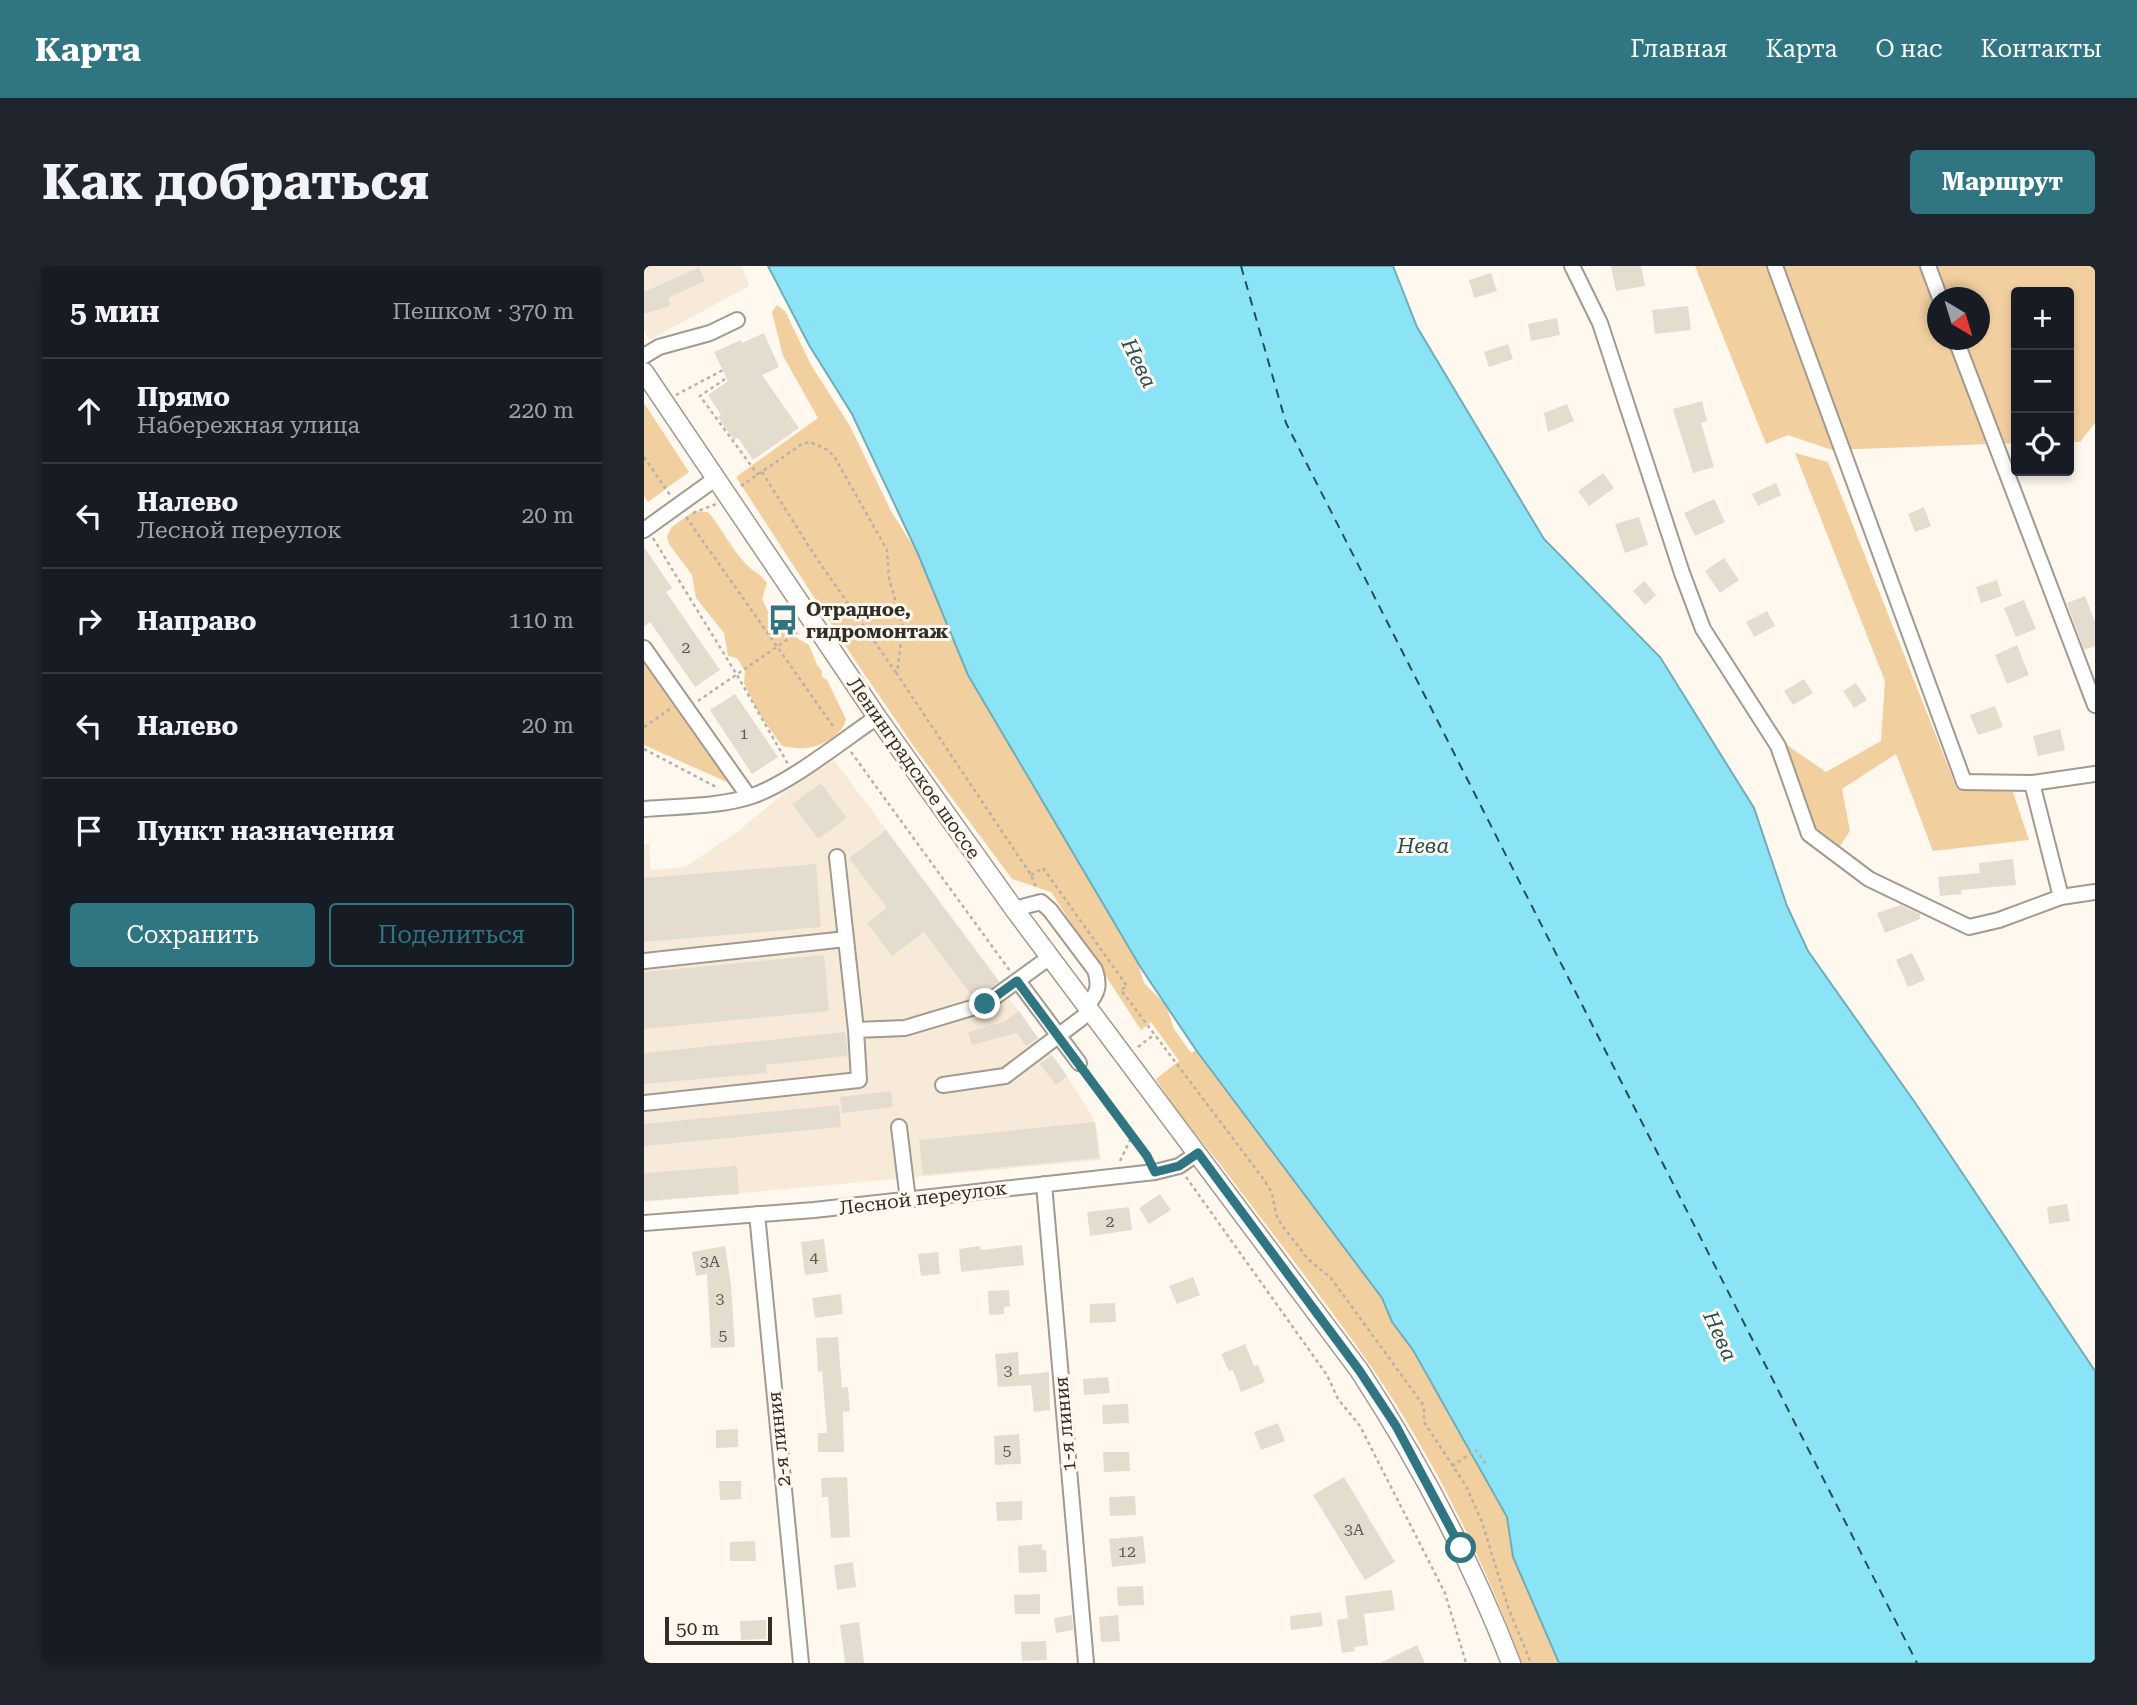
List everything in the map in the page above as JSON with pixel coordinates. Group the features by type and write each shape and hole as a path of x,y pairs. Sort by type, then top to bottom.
{"main road":[{"name":"Ленинградское шоссе","path":"644,372 877,717 1014,909 1325,1323 1396,1426 1461,1548 1511,1663"}],"street":[{"path":"1572,266 1600,323 1703,629 1778,746 1809,834 1869,879 1969,927 1999,920 2061,897 2095,892"},
{"path":"1775,266 1964,782 2032,783 2095,774"},
{"path":"1928,266 1936,287"},
{"path":"644,356 659,347 710,333 737,320"},
{"path":"1960,350 2095,705"},
{"path":"645,529 681,510 715,479"},
{"path":"644,648 743,798"},
{"path":"644,809 743,798 794,773 877,717"},
{"path":"2032,783 2061,897"},
{"path":"644,1103 859,1080 837,857"},
{"path":"943,1085 1005,1076 1059,1036 1089,1008 1096,996 1098,980 1095,970 1050,910 1041,902 1014,909"},
{"path":"644,961 846,939"},
{"path":"856,1030 905,1028 985,1004 1050,957"},
{"path":"1017,981 1079,1063"},
{"path":"899,1127 908,1200"},
{"name":"Лесной переулок","path":"644,1223 908,1200 1155,1172 1179,1166 1198,1153"},
{"name":"1-я линия","path":"1044,1184 1087,1663"},
{"name":"2-я линия","path":"757,1214 801,1663"}],"path":[{"path":"681,391 723,370"},
{"path":"715,374 720,382"},
{"path":"725,379 700,396 758,475"},
{"path":"745,484 802,444 810,442 834,456 887,550 889,579 903,626 897,674"},
{"path":"644,457 681,510 703,511 715,505"},
{"path":"762,472 815,556 1031,875 1041,902"},
{"path":"645,529 737,675 794,773"},
{"path":"644,727 737,675 797,633 787,621"},
{"path":"644,749 743,798"},
{"path":"1031,875 1043,868 1126,986 1121,990 1265,1181 1272,1193 1276,1214 1281,1223 1308,1259 1331,1278 1424,1406 1424,1422 1466,1486 1482,1522 1509,1610 1531,1663"},
{"path":"1079,1063 1155,1172"},
{"path":"1104,1177 1119,1162 1132,1136"},
{"path":"1179,1166 1327,1375 1338,1399 1360,1426 1445,1592 1466,1663"},
{"path":"1452,1465 1476,1450 1486,1464"}],"shaded area":[{"path":"644,266 742,266 749,286 649,340 644,331"},
{"path":"1695,266 2095,266 2095,423 2080,442 2074,442 2074,287 2011,287 2011,443 1832,450 1788,435 1766,444"},
{"path":"777,305 785,311 811,365 850,426 891,511 918,554 968,675 1137,961 1144,983 1166,1005 1174,1029 1191,1053 1196,1050 1382,1298 1392,1322 1413,1349 1507,1517 1513,1557 1559,1663 1522,1663 1491,1585 1455,1509 1415,1435 1334,1315 1179,1113 1156,1079 1179,1061 1151,1022 1141,1030 1051,892 1012,879 917,751 736,477 818,418 783,356 772,312"},
{"path":"644,403 689,472 648,502 644,496"},
{"path":"1795,453 1828,462 1957,789 2013,792 2029,840 1933,851 1896,754 1842,789 1850,831 1840,846 1814,826 1784,743 1826,772 1881,741 1885,681"},
{"path":"694,511 708,512 741,558 767,583 762,599 771,617 785,631 809,645 822,671 822,677 827,680 846,719 841,730 830,739 806,748 782,746 758,712 744,683 745,671 737,658 728,656 724,633 696,598 692,575 669,544 667,536 672,527"},
{"path":"644,655 738,787 644,745"},
{"path":"834,760 1002,984 1000,986 1071,1082 1091,1114 1097,1130 1101,1160 644,1202 644,844 649,844 651,870 685,867 737,832 793,786"}],"water":[{"name":"Нева","path":"768,266 1393,266 1417,327 1544,539 1660,657 1754,808 1787,906 1808,951 1916,1104 2095,1371 2095,1663 1559,1663 1513,1557 1507,1517 1413,1350 1392,1322 1382,1298 1196,1050 1141,968 968,675 918,554 852,414 809,345"}],"building":[{"path":"1611,266 1641,266 1645,286 1616,291"},
{"path":"699,267 705,281 668,298 670,306 644,314 644,292"},
{"path":"1491,273 1497,291 1474,298 1469,280"},
{"path":"1688,306 1691,330 1655,334 1652,310"},
{"path":"1557,318 1560,335 1531,341 1528,324"},
{"path":"764,333 779,367 762,375 799,428 753,460 738,438 734,440 718,417 721,415 708,395 728,381 714,352"},
{"path":"1508,344 1513,359 1489,367 1484,352"},
{"path":"1702,401 1707,421 1701,423 1714,467 1693,473 1673,409"},
{"path":"1567,404 1574,421 1548,432 1544,413"},
{"path":"1603,473 1614,488 1589,506 1578,491"},
{"path":"1776,483 1781,495 1758,506 1752,494"},
{"path":"1714,499 1725,522 1695,536 1684,513"},
{"path":"1924,507 1931,526 1915,532 1908,514"},
{"path":"1639,517 1648,545 1625,553 1615,524"},
{"path":"644,547 672,588 666,592 720,670 695,687 650,622 644,627"},
{"path":"1724,558 1739,580 1720,593 1705,571"},
{"path":"1997,580 2002,596 1981,603 1976,587"},
{"path":"1644,581 1656,595 1645,605 1633,591"},
{"path":"2085,596 2095,622 2095,646 2084,650 2067,603"},
{"path":"2024,600 2036,629 2016,637 2004,608"},
{"path":"1767,611 1775,626 1754,637 1746,622"},
{"path":"2017,645 2029,675 2007,684 1995,655"},
{"path":"1804,679 1813,693 1793,705 1784,691"},
{"path":"1856,683 1867,700 1854,708 1843,691"},
{"path":"735,694 778,757 752,774 710,710"},
{"path":"1995,706 2003,727 1978,735 1970,715"},
{"path":"2060,729 2065,750 2038,756 2033,736"},
{"path":"821,783 847,818 818,839 792,804"},
{"path":"886,830 999,982 981,995 973,997 924,932 892,956 867,923 887,908 849,858"},
{"path":"2013,859 2016,885 1961,890 1962,894 1940,896 1938,877 1980,873 1979,863"},
{"path":"816,864 821,927 644,942 644,878"},
{"path":"1901,905 1920,914 1920,919 1885,933 1877,913"},
{"path":"1912,953 1925,980 1908,987 1896,960"},
{"path":"824,955 829,1011 644,1029 644,972"},
{"path":"1019,1011 1038,1038 1026,1046 1017,1033 972,1045 968,1032 1004,1022"},
{"path":"845,1032 848,1056 766,1065 767,1073 644,1084 644,1053"},
{"path":"1052,1055 1067,1076 1056,1085 1040,1064"},
{"path":"891,1091 893,1107 842,1113 840,1097"},
{"path":"839,1105 841,1127 644,1146 644,1124"},
{"path":"1095,1122 1099,1158 923,1175 919,1140"},
{"path":"737,1166 739,1194 644,1201 644,1173"},
{"path":"1160,1194 1171,1210 1149,1224 1139,1208"},
{"path":"2067,1204 2070,1221 2049,1224 2047,1207"},
{"path":"1129,1207 1132,1230 1090,1236 1087,1212"},
{"path":"824,1239 828,1272 805,1275 801,1242"},
{"path":"1022,1245 1024,1265 961,1272 959,1249 980,1246 981,1250"},
{"path":"725,1246 731,1285 735,1347 711,1348 707,1274 696,1276 692,1252"},
{"path":"938,1252 940,1274 921,1276 918,1254"},
{"path":"1193,1277 1200,1295 1177,1304 1169,1286"},
{"path":"1009,1290 1010,1306 1004,1307 1004,1314 989,1315 988,1291"},
{"path":"841,1294 843,1314 815,1318 812,1298"},
{"path":"1115,1303 1116,1322 1090,1323 1090,1304"},
{"path":"838,1337 842,1388 848,1387 850,1411 843,1412 844,1452 818,1452 818,1433 827,1433 822,1371 818,1372 816,1338"},
{"path":"1245,1344 1254,1366 1258,1365 1265,1382 1241,1392 1233,1370 1229,1371 1221,1354"},
{"path":"1018,1352 1019,1375 1049,1372 1050,1410 1034,1412 1031,1385 998,1387 995,1354"},
{"path":"1108,1377 1110,1393 1084,1395 1083,1379"},
{"path":"1128,1404 1129,1423 1103,1424 1102,1405"},
{"path":"1278,1423 1285,1441 1261,1450 1254,1432"},
{"path":"738,1429 738,1447 716,1448 716,1430"},
{"path":"1019,1434 1021,1464 995,1465 994,1436"},
{"path":"1103,1452 1129,1452 1130,1471 1104,1472"},
{"path":"847,1477 850,1537 831,1538 828,1497 822,1497 821,1478"},
{"path":"1344,1477 1395,1562 1365,1580 1313,1495"},
{"path":"719,1481 741,1481 741,1499 720,1500"},
{"path":"1135,1496 1136,1515 1110,1516 1109,1497"},
{"path":"1022,1501 1022,1520 997,1521 996,1502"},
{"path":"1143,1536 1146,1563 1112,1567 1109,1539"},
{"path":"755,1541 756,1561 730,1561 730,1542"},
{"path":"1042,1544 1042,1550 1046,1550 1047,1572 1019,1573 1018,1546"},
{"path":"853,1562 856,1587 837,1590 834,1565"},
{"path":"1143,1586 1144,1605 1118,1606 1117,1587"},
{"path":"1392,1590 1395,1610 1364,1614 1368,1645 1354,1647 1355,1651 1342,1653 1337,1620 1348,1618 1345,1596"},
{"path":"1040,1594 1040,1614 1015,1614 1014,1595"},
{"path":"1321,1612 1323,1626 1291,1630 1290,1616"},
{"path":"1072,1615 1073,1630 1056,1633 1054,1618"},
{"path":"1118,1615 1120,1641 1101,1642 1099,1617"},
{"path":"766,1620 766,1639 741,1640 740,1621"},
{"path":"859,1622 864,1663 845,1663 840,1625"},
{"path":"1046,1641 1047,1660 1022,1661 1021,1642"},
{"path":"1417,1645 1425,1663 1380,1663"}],"ferry route":[{"path":"1241,266 1286,423 1917,1663"}],"place":[{"name":"Отрадное, гидромонтаж","path":"783,620"}],"route":[{"path":"985,1004 1017,981 1147,1156 1155,1172 1179,1166 1198,1153 1359,1370 1396,1426 1461,1548"}]}
